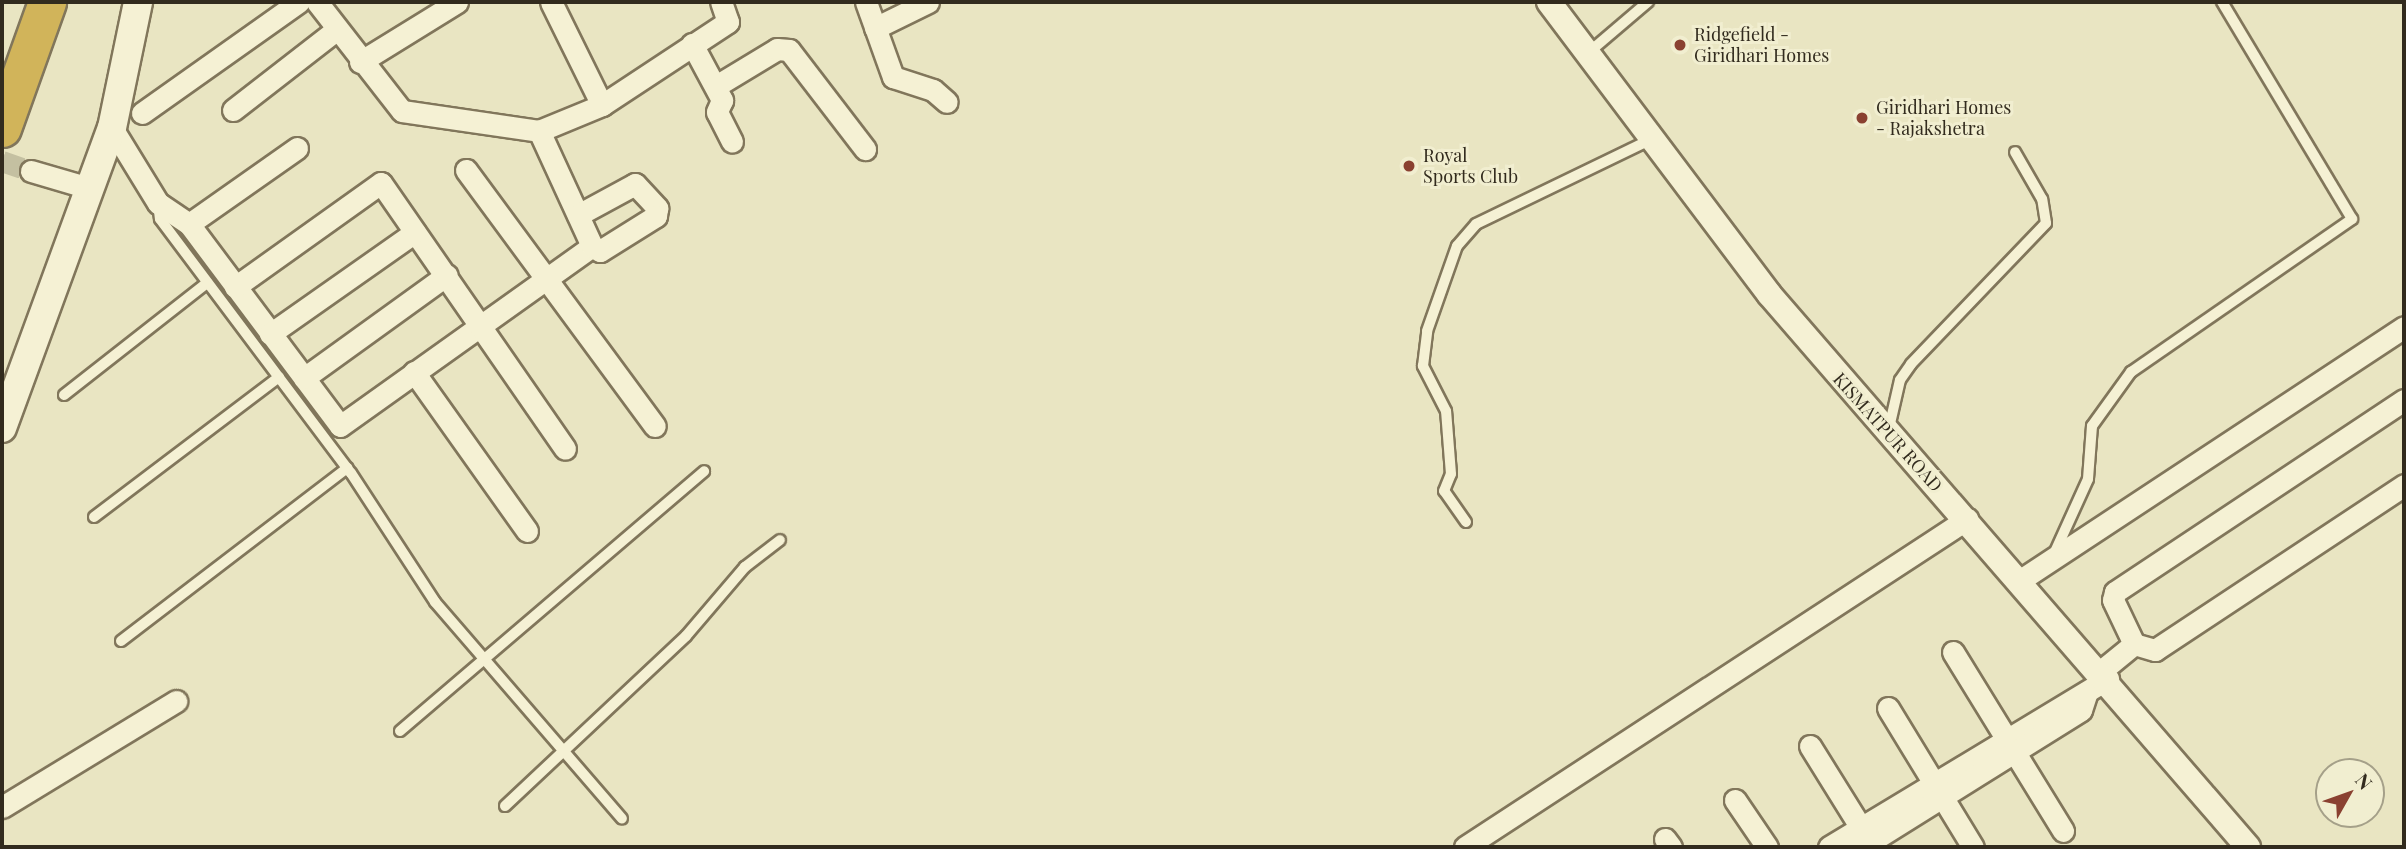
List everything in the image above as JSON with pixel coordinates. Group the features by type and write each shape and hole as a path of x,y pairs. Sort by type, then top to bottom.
{"highway":[{"path":"2,128 47,2"}],"main road":[{"path":"2,428 112,128 138,2"}],"street":[{"path":"142,113 299,2"},
{"path":"317,2 360,62 402,111 539,131 602,105 729,22 721,2"},
{"path":"551,2 602,105"},
{"path":"866,2 893,78 933,90 947,102"},
{"path":"875,28 928,2"},
{"name":"KISMATPUR ROAD","path":"1549,2 1650,140 1887,434 1966,519 2099,681 2248,847"},
{"path":"360,62 443,5"},
{"path":"233,110 336,30"},
{"path":"692,44 722,100 717,112 732,141"},
{"path":"716,86 778,49 789,50 865,149"},
{"path":"112,128 158,203 189,224 340,426 481,323 546,282 592,246"},
{"path":"539,131 592,246 600,251 656,216 657,208 635,184 578,215"},
{"path":"189,224 297,148"},
{"path":"466,170 546,282 655,426"},
{"path":"31,171 89,188"},
{"path":"236,287 381,183 481,323 565,449"},
{"path":"270,334 415,232"},
{"path":"304,378 447,275"},
{"path":"2020,582 2404,327"},
{"path":"414,372 527,531"},
{"path":"2404,400 2115,592 2113,600 2134,644 2155,650 2404,485"},
{"path":"1465,847 1966,519"},
{"path":"1829,847 1866,841 2010,746 2099,681 2134,644"},
{"path":"1953,652 2063,831"},
{"path":"2,807 176,701"},
{"path":"1888,708 1973,847"},
{"path":"1810,746 1866,841"},
{"path":"1735,800 1767,847"}],"lane":[{"path":"1588,53 1647,2"},
{"path":"2052,559 2088,479 2092,426 2131,372 2352,219 2222,2"},
{"path":"1466,522 1444,491 1451,474 1446,411 1423,366 1427,331 1457,246 1476,225 1650,140"},
{"path":"1887,434 1900,380 1911,364 2046,223 2042,199 2015,152"},
{"path":"158,203 160,219 347,468 435,602 622,819"},
{"path":"64,395 207,283"},
{"path":"93,517 279,377"},
{"path":"121,641 347,468"},
{"path":"400,731 482,657 704,471"},
{"path":"505,806 565,753 687,636 712,600 780,540"}],"tunnel":[{"path":"2,161 31,171"}],"place":[{"name":"Ridgefield - Giridhari Homes","path":"1680,45"},
{"name":"Giridhari Homes - Rajakshetra","path":"1862,118"},
{"name":"Royal Sports Club","path":"1409,166"}]}
